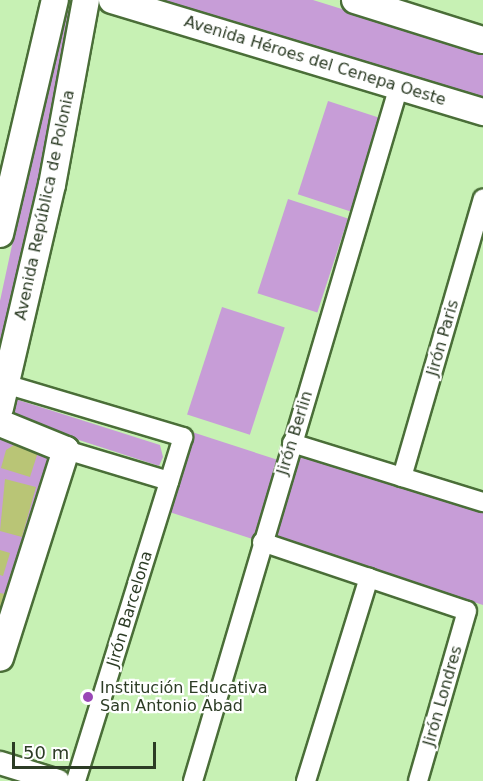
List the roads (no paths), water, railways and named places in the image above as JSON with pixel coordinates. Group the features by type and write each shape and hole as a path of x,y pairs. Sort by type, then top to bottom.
{"main road":[{"path":"0,234 55,0"},
{"name":"Avenida República de Polonia","path":"0,408 52,185 86,0"},
{"name":"Avenida Héroes del Cenepa Oeste","path":"112,0 483,112"},
{"path":"355,0 483,40"},
{"path":"0,423 66,450 0,658"}],"street":[{"name":"Jirón Berlin","path":"194,781 262,542 399,86"},
{"name":"Jirón Paris","path":"402,477 483,200"},
{"name":"Jirón Barcelona","path":"5,384 183,437 76,781"},
{"path":"292,443 483,502"},
{"path":"66,450 169,481"},
{"path":"262,542 369,578 306,781"},
{"name":"Jirón Londres","path":"369,578 467,611 418,781"},
{"path":"0,763 58,781"}],"place":[{"name":"Institución Educativa San Antonio Abad","path":"88,697"}]}
